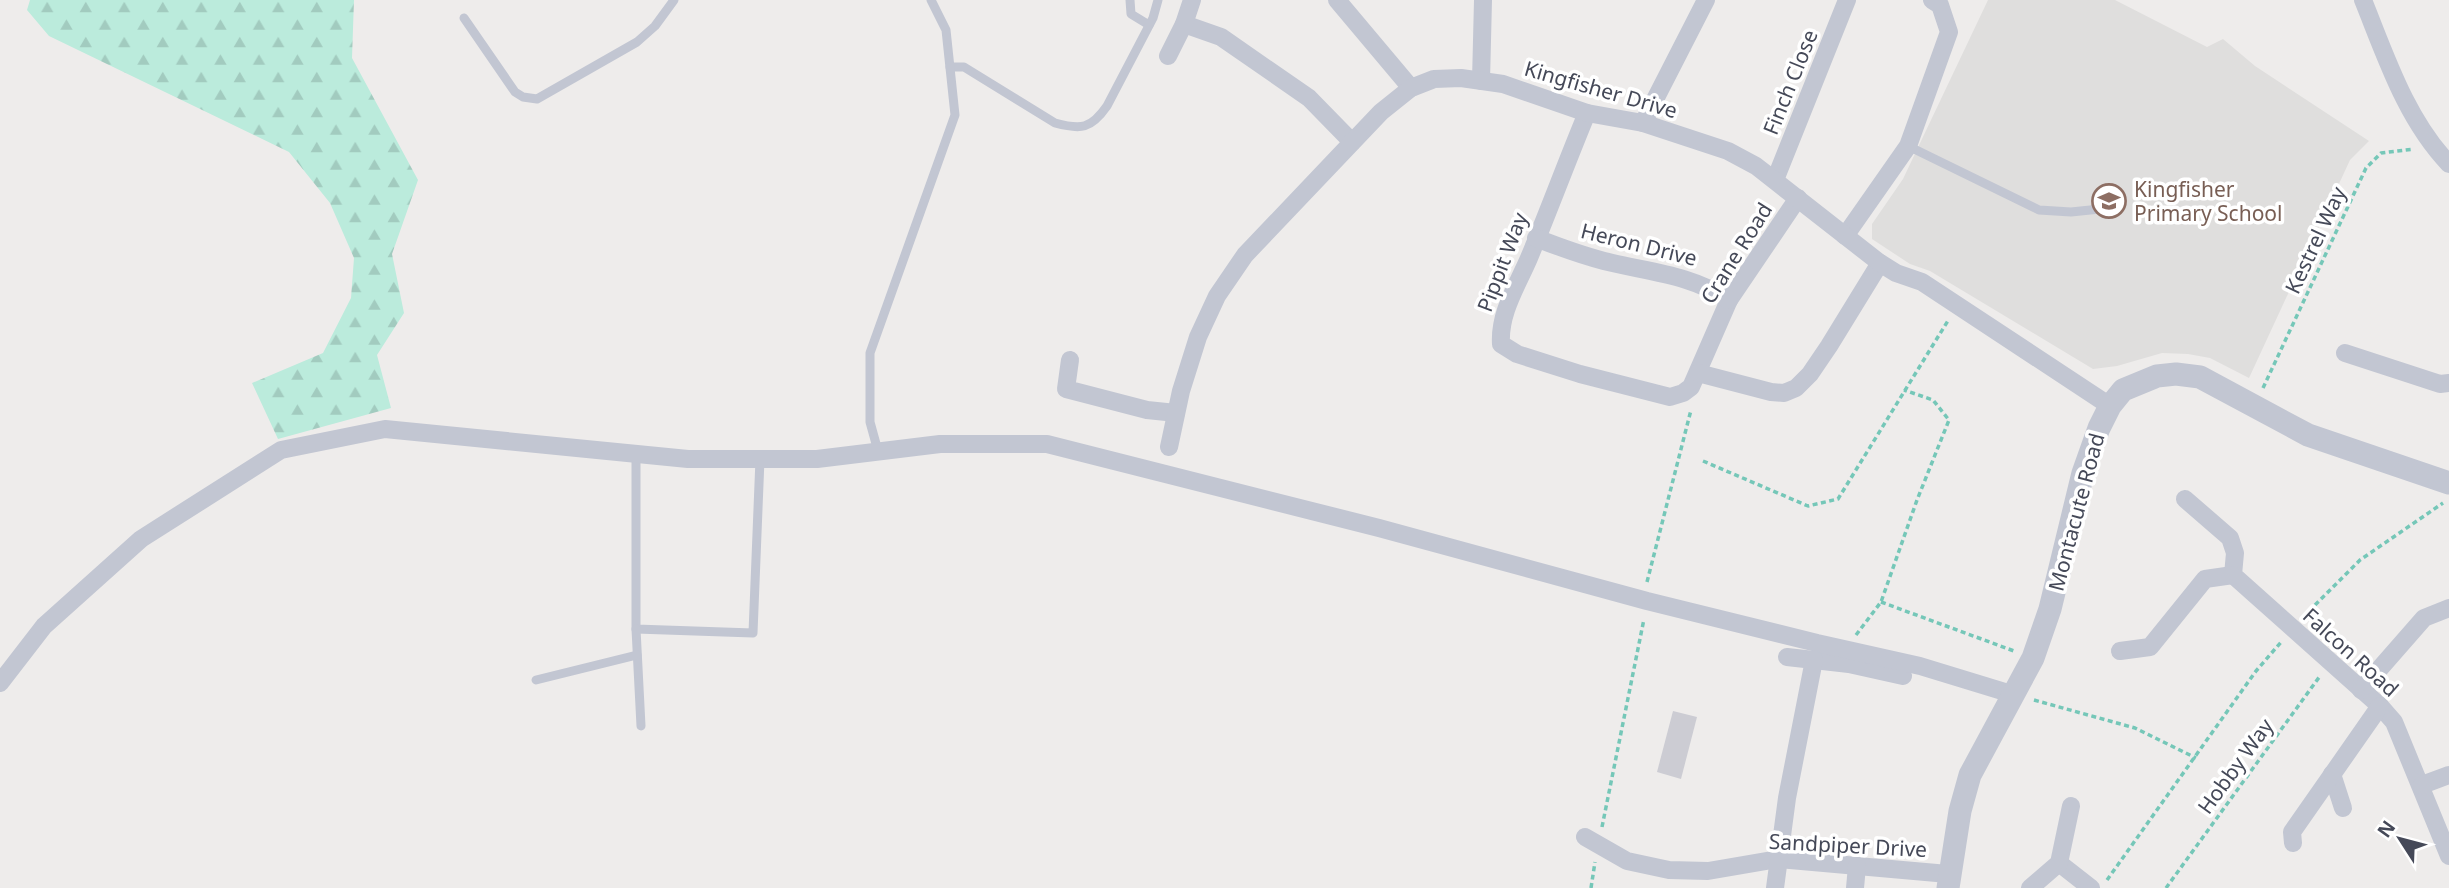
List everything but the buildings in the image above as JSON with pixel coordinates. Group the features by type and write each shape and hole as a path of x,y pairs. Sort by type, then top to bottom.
{"street":[{"path":"1168,56 1184,24 1192,0"},
{"path":"1337,0 1411,88"},
{"path":"1481,81 1483,0"},
{"path":"1643,123 1706,0"},
{"name":"Finch Close","path":"1775,180 1847,0"},
{"path":"1845,236 1908,146 1949,32 1940,5 1932,0"},
{"path":"2363,0 2414,118 2433,148 2449,164"},
{"path":"1184,24 1222,37 1309,98 1352,142"},
{"name":"Kingfisher Drive","path":"1169,447 1198,337 1217,296 1245,255 1381,112 1411,88 1434,79 1461,78 1503,84 1587,113 1643,123 1728,151 1756,166 1880,263 1896,273 1922,282 2110,406"},
{"name":"Pippit Way","path":"1587,113 1506,307 1500,331 1501,344 1517,354 1580,374 1670,397 1683,393 1695,380"},
{"name":"Crane Road","path":"1695,380 1729,300 1798,198"},
{"name":"Heron Drive","path":"1536,238 1606,261 1690,279 1729,300"},
{"path":"1695,380 1771,392 1784,393 1796,388 1829,346 1880,263"},
{"path":"2345,353 2440,384 2449,383"},
{"path":"1069,360 1066,389 1147,410 1176,413"},
{"name":"Montacute Road","path":"1948,881 1960,811 1970,775 2033,658 2050,609 2083,473 2099,428 2110,406 2123,390 2157,376 2176,374 2200,377 2308,435 2449,483"},
{"path":"0,683 44,626 141,539 281,450 385,429 688,459 817,459 940,444 1047,444 1379,528 1645,600 1920,666 2015,695"},
{"path":"2120,651 2150,647 2205,579 2233,575 2235,553 2230,538 2185,499"},
{"name":"Falcon Road","path":"2233,575 2380,706 2394,722 2449,856"},
{"path":"2361,690 2424,618 2449,608"},
{"path":"1787,657 1849,664 1903,676"},
{"path":"1775,888 1787,798 1814,660"},
{"path":"2293,843 2292,832 2380,706"},
{"path":"2332,774 2343,808"},
{"path":"2422,785 2449,775"},
{"path":"2030,888 2059,863 2071,806"},
{"name":"Sandpiper Drive","path":"1592,841 1627,861 1669,870 1708,871 1778,859 1857,866 1948,881"},
{"path":"2059,863 2091,888"},
{"path":"1855,888 1857,866"}],"lane":[{"path":"464,18 515,92 523,97 537,99 637,42 655,26 674,0"},
{"path":"878,451 870,422 870,353 955,115 946,30 931,0"},
{"path":"1130,0 1131,14 1149,25"},
{"path":"950,67 964,66 1055,123 1087,127 1098,120 1107,106 1157,10 1158,0"},
{"path":"1908,146 2039,210 2071,212 2119,207"},
{"path":"636,454 636,629 641,726"},
{"path":"636,629 754,632 760,459"},
{"path":"536,680 637,655"}],"path":[{"name":"Kestrel Way","path":"2261,392 2366,168 2381,153 2433,148"},
{"path":"1703,461 1808,506 1838,499 1958,306"},
{"path":"1591,888 1592,841 1645,600 1693,402 1695,380"},
{"path":"1853,652 1856,634 1881,602 1949,419 1933,400 1904,390"},
{"path":"2101,888 2256,671 2291,629 2360,560 2441,505 2449,496"},
{"path":"1881,602 2033,658"},
{"name":"Hobby Way","path":"2166,888 2330,663"},
{"path":"2015,695 2135,728 2196,758"}],"shaded area":[{"name":"Kingfisher Primary School","path":"1988,0 2115,0 2207,47 2223,39 2255,66 2369,141 2350,160 2249,378 2210,358 2188,354 2162,353 2117,366 2093,369 1930,271 1910,264 1872,239 1872,224 1903,179"}],"green space":[{"path":"30,0 354,0 352,58 418,180 392,254 404,313 377,355 391,408 278,439 252,383 323,353 351,298 354,258 330,203 289,152 49,36 27,10"}],"place":[{"name":"Kingfisher Primary School","path":"2109,201"}]}
